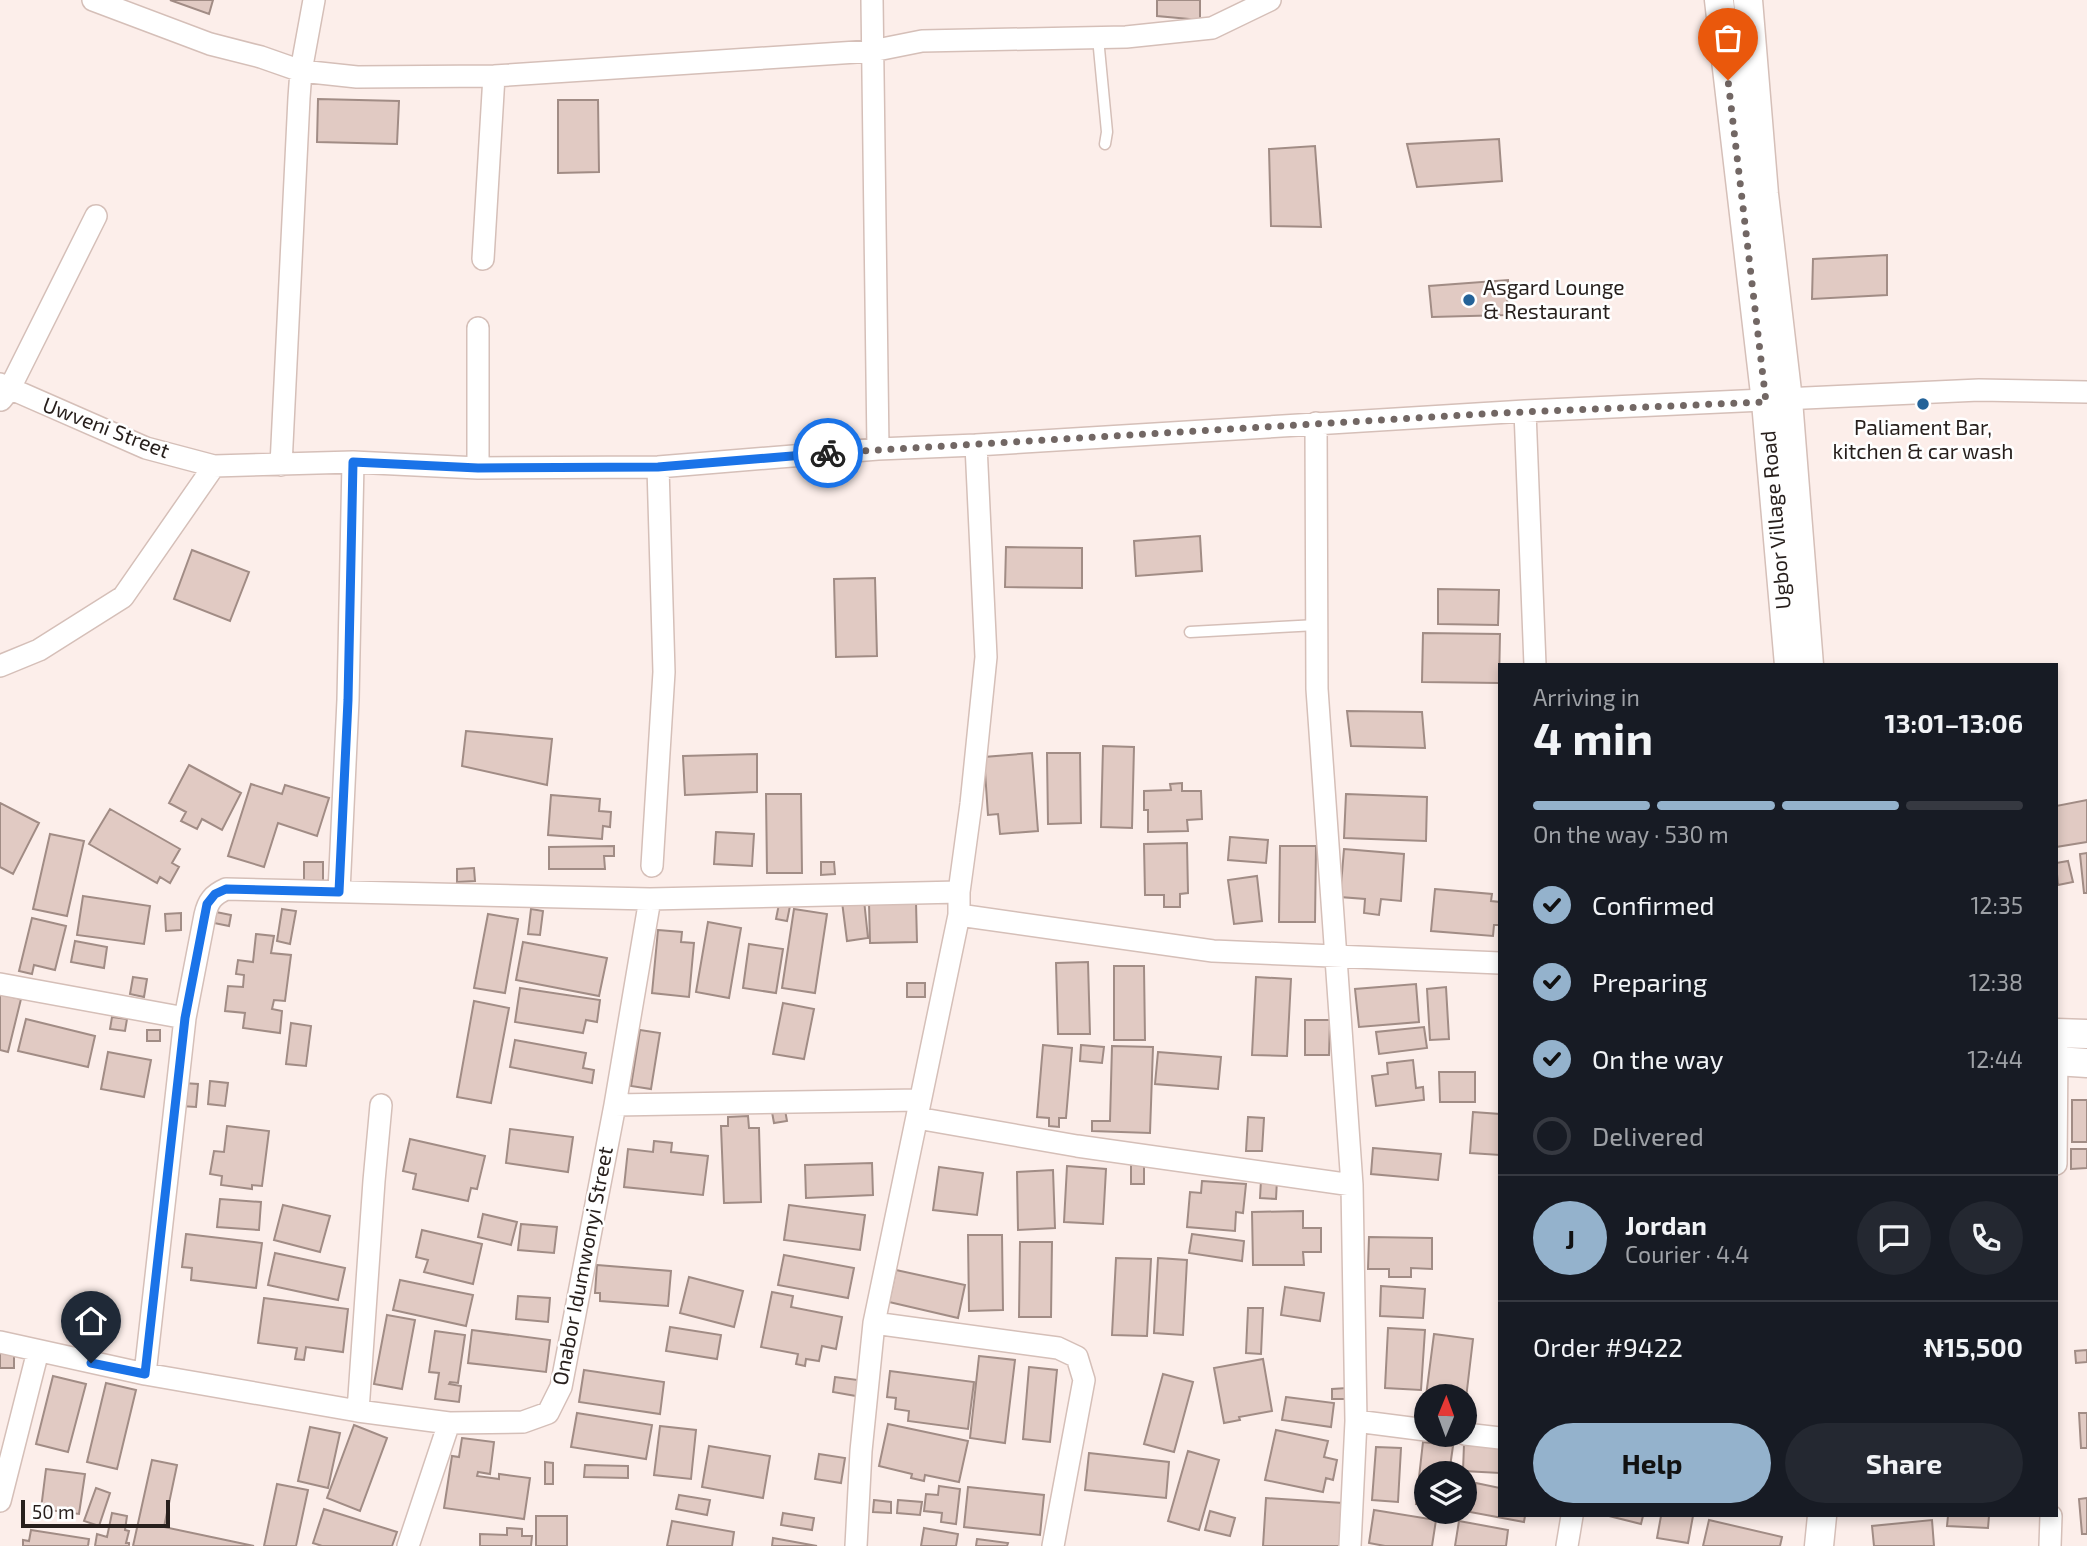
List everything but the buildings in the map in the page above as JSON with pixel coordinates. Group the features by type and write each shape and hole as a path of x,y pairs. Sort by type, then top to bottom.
{"street":[{"path":"281,465 301,71 314,0"},
{"path":"872,0 878,449"},
{"path":"99,1 210,44 301,71 356,77 494,76 872,51 922,41 1126,37 1212,28 1270,0"},
{"name":"Ugbor Village Road","path":"1719,0 1777,401 1809,663"},
{"name":"Ugbor Village Road","path":"1748,0 1777,401 1789,663"},
{"path":"483,259 494,76"},
{"path":"3,392 96,216"},
{"path":"478,328 478,468"},
{"name":"Uwveni Street","path":"3,392 146,447 214,466 353,462 478,468 658,467 878,449 1525,411 1979,390 2087,392"},
{"path":"1525,411 1535,663"},
{"path":"1316,423 1317,689 1352,1185 1356,1421 1350,1546"},
{"path":"856,1546 861,1451 874,1323 959,915 959,892 986,657 976,445"},
{"path":"339,892 348,700 353,462"},
{"path":"0,666 39,650 123,597 214,466"},
{"path":"652,866 664,672 658,467"},
{"path":"145,1374 185,1018 207,904 215,894 226,889 650,899 959,892"},
{"name":"Onabor Idumwonyi Street","path":"0,1342 145,1374 358,1411 449,1423 523,1422 548,1413 561,1387 615,1105 650,899"},
{"path":"959,915 1213,951 1498,963"},
{"path":"0,984 185,1018"},
{"path":"2058,1033 2087,1034"},
{"path":"2058,1061 2087,1063"},
{"path":"358,1411 381,1105"},
{"path":"615,1105 918,1109 1077,1146 1352,1185"},
{"path":"874,1323 1058,1348 1077,1357 1084,1380 1053,1546"},
{"path":"0,1502 38,1351"},
{"path":"1356,1421 1414,1428"},
{"path":"408,1546 449,1423"},
{"path":"1477,1435 1498,1438"},
{"path":"1567,1546 1572,1517"},
{"path":"1819,1546 1822,1517"},
{"path":"2050,1546 2051,1517"}],"lane":[{"path":"1098,38 1107,132 1105,144"},
{"path":"1190,632 1317,625"}],"way so far":[{"path":"828,453 1499,413 1766,402 1728,80"}],"place":[{"name":"Asgard Lounge & Restaurant","path":"1469,300"},
{"name":"Paliament Bar, kitchen & car wash","path":"1923,404"}],"route":[{"path":"91,1363 145,1374 185,1018 207,904 215,894 226,889 339,892 348,700 353,462 478,468 658,467 828,453"}]}
